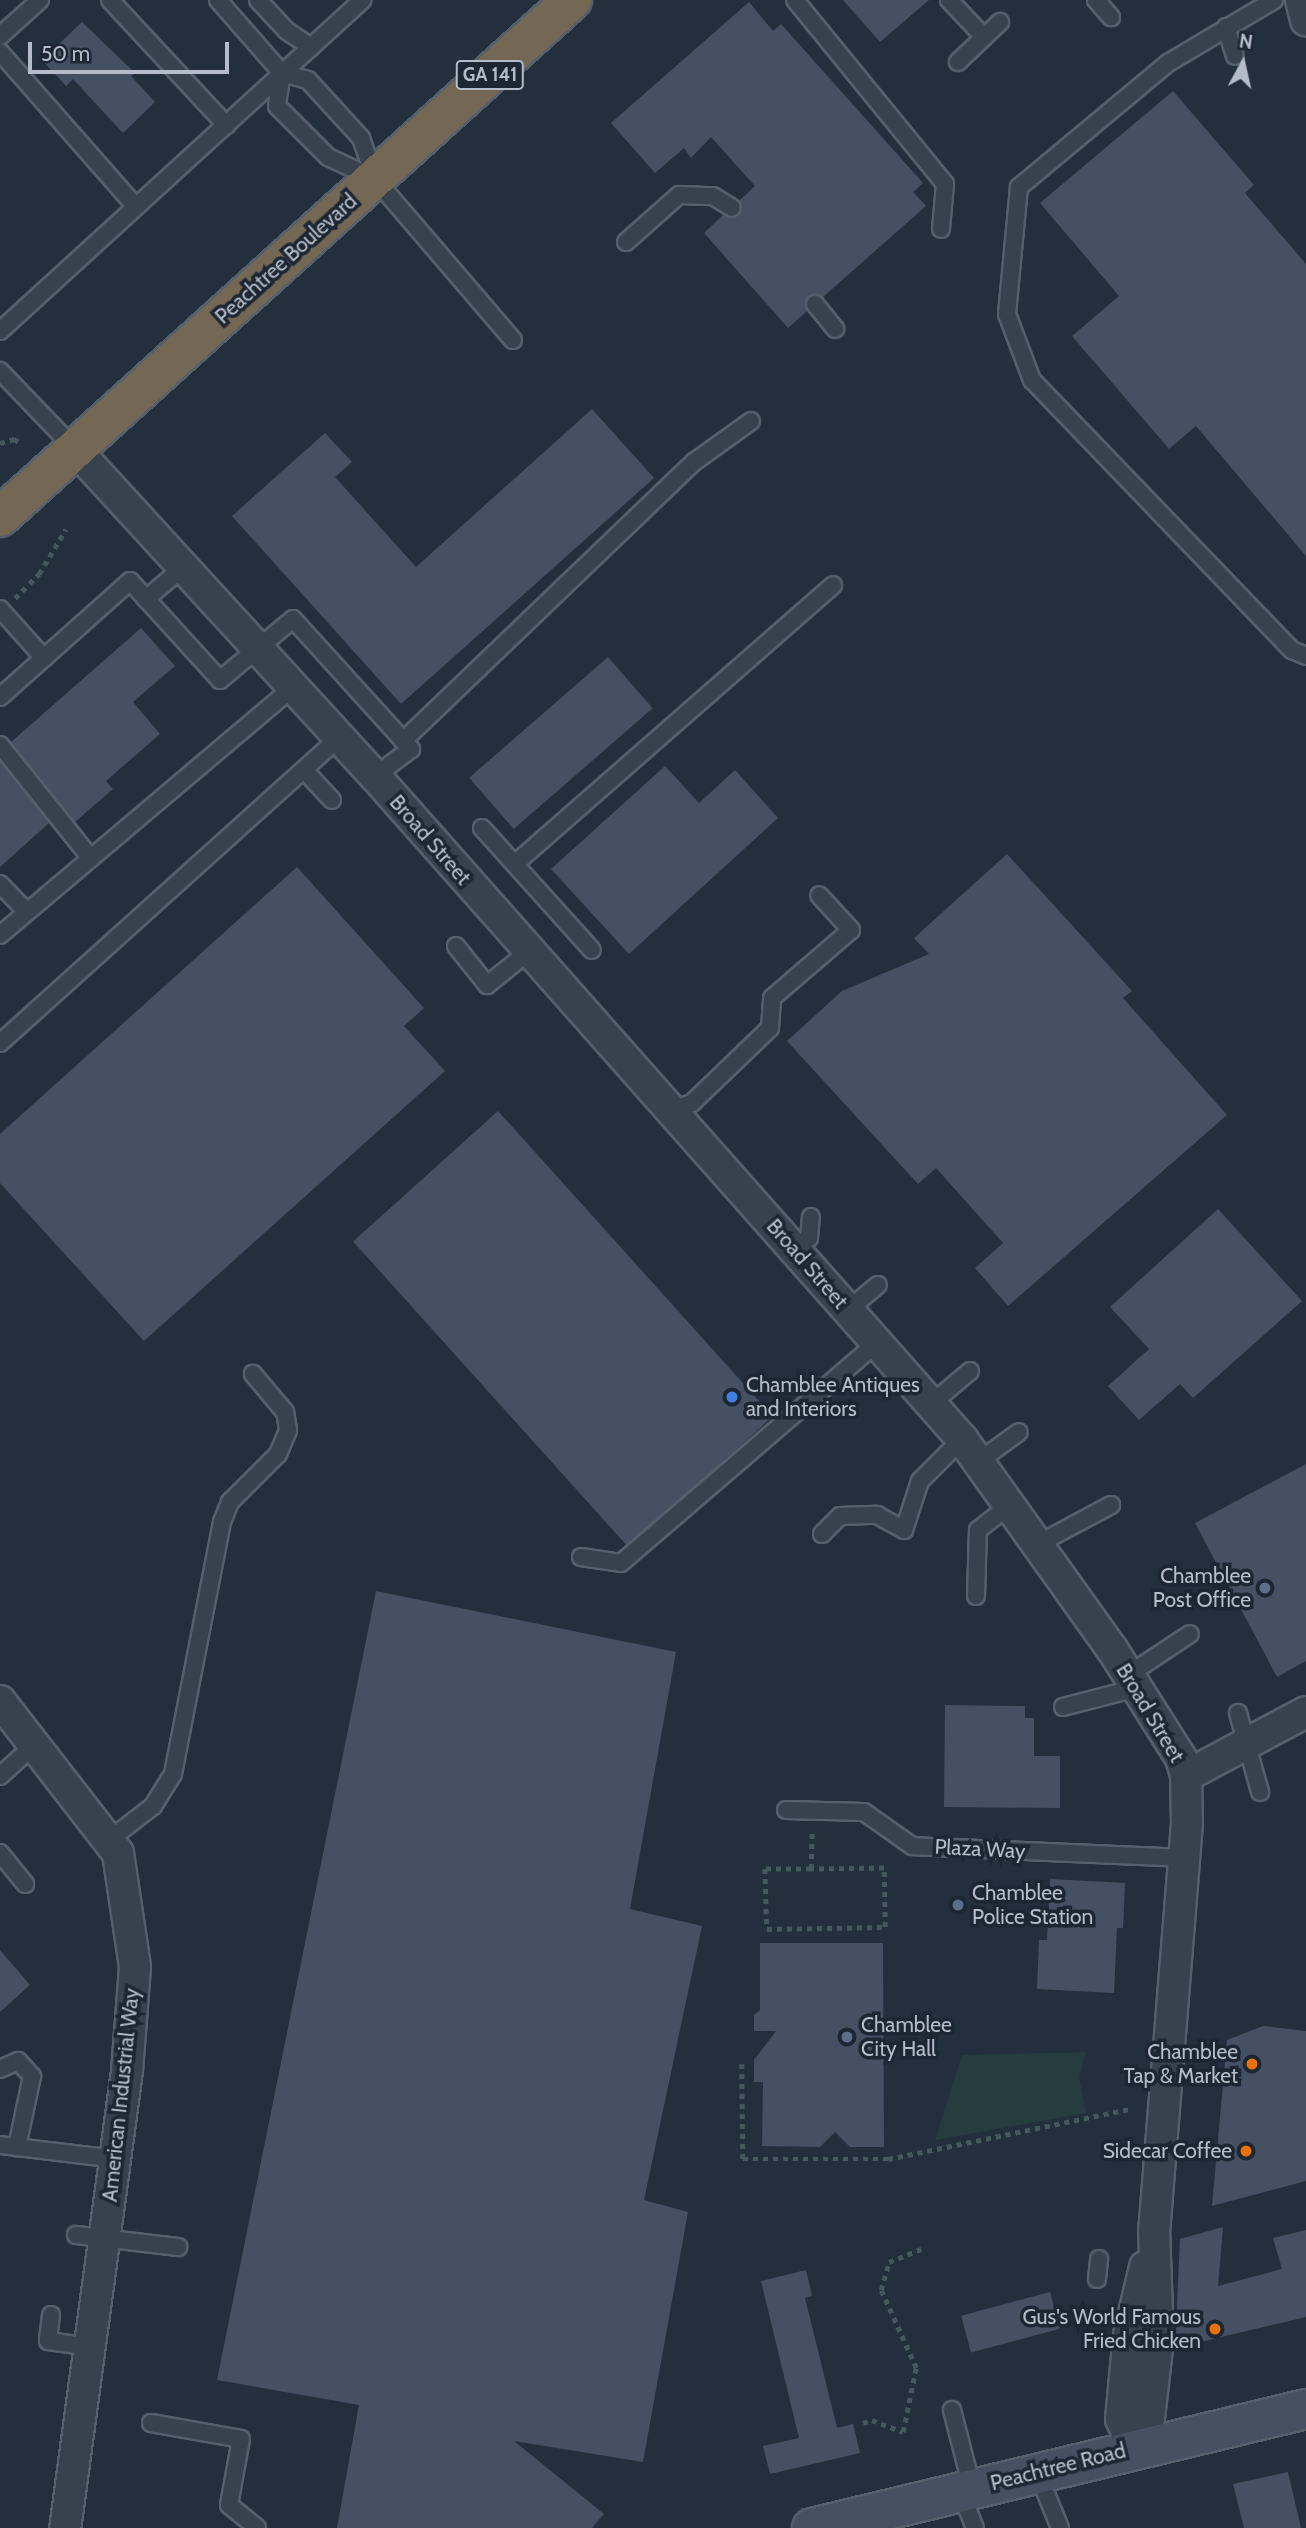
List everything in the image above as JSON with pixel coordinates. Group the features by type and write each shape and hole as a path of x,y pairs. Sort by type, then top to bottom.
{"highway":[{"name":"Peachtree Boulevard","path":"0,517 572,0"}],"street":[{"path":"1301,0 1306,20"},
{"name":"Broad Street","path":"76,450 181,569 375,776 527,953 795,1248 971,1450 1132,1681 1181,1758 1186,1776 1184,1858 1154,2229 1129,2335 1121,2419 1134,2461"},
{"name":"American Industrial Way","path":"0,1701 109,1840 120,1866 135,1967 115,2159 90,2237 90,2347 65,2528"},
{"path":"1186,1776 1306,1712"},
{"name":"Peachtree Road","path":"829,2525 885,2519 966,2490 1038,2472 1134,2461 1306,2410"}],"lane":[{"path":"0,36 40,0"},
{"path":"110,0 226,125"},
{"path":"218,0 282,73 308,80 360,138 375,179 513,340"},
{"path":"258,0 287,30 311,47"},
{"path":"0,331 362,0"},
{"path":"795,0 945,184 941,229"},
{"path":"949,0 984,37"},
{"path":"1096,0 1111,17"},
{"path":"1274,0 1168,63 1019,187 1007,314 1032,380 1292,650 1306,656"},
{"path":"958,62 1000,22"},
{"path":"1226,27 1235,56"},
{"path":"0,52 136,207"},
{"path":"282,73 277,106 328,157 375,179"},
{"path":"626,242 678,195 713,196 732,208"},
{"path":"815,304 835,329"},
{"path":"0,371 76,450"},
{"path":"403,741 694,462 751,421"},
{"path":"146,599 181,569"},
{"path":"0,697 130,581 220,680 293,620 411,749 375,776"},
{"path":"517,862 833,585"},
{"path":"0,609 44,658"},
{"path":"1,932 292,688"},
{"path":"0,1042 339,738"},
{"path":"0,745 89,856"},
{"path":"304,770 332,800"},
{"path":"482,828 517,862 592,950"},
{"path":"0,884 26,911"},
{"path":"669,1111 692,1103 770,1028 772,998 851,930 819,895"},
{"path":"456,946 487,985 527,953"},
{"path":"795,1248 809,1238 811,1217"},
{"path":"848,1310 878,1285"},
{"path":"580,1557 621,1563 877,1343"},
{"path":"931,1404 970,1371"},
{"path":"109,1840 153,1806 173,1774 222,1522 230,1502 278,1454 288,1430 285,1412 253,1374"},
{"path":"822,1534 840,1516 877,1515 904,1530 920,1481 971,1450 1019,1432"},
{"path":"976,1596 978,1530 1010,1505"},
{"path":"1038,1544 1111,1505"},
{"path":"1063,1707 1132,1681 1189,1634"},
{"path":"1238,1713 1260,1792"},
{"path":"0,1776 35,1744"},
{"name":"Plaza Way","path":"786,1810 864,1812 912,1846 1184,1858"},
{"path":"0,1853 25,1884"},
{"path":"0,2069 18,2062 32,2076 8,2146 115,2159"},
{"path":"90,2237 178,2247"},
{"path":"1097,2279 1099,2259"},
{"path":"51,2315 48,2341 90,2347"},
{"path":"952,2410 975,2528"},
{"path":"151,2423 241,2439 229,2505 257,2528"},
{"path":"1038,2472 1060,2528"}],"path":[{"path":"0,443 14,439 23,444"},
{"path":"16,596 39,574 66,530"},
{"path":"811,1869 812,1811"},
{"path":"884,1868 885,1927 767,1929 765,1869 811,1869 884,1868"},
{"path":"742,2064 743,2159 888,2159 1129,2109"},
{"path":"863,2423 872,2420 902,2432 916,2368 881,2290 889,2262 921,2249"}],"green space":[{"path":"1086,2052 1079,2077 1086,2113 935,2140 962,2055"}],"building":[{"path":"843,0 929,0 880,42"},
{"path":"749,2 773,31 781,24 923,183 913,192 926,206 823,297 808,296 807,311 788,328 704,233 723,215 737,217 742,209 739,201 755,186 711,137 691,158 684,148 655,173 611,123"},
{"path":"82,22 135,73 131,76 155,102 123,133 73,79 66,86 42,60"},
{"path":"1173,91 1254,185 1245,193 1306,264 1306,556 1196,426 1169,449 1072,336 1119,296 1040,203"},
{"path":"592,409 654,478 401,704 232,516 325,433 352,462 335,477 416,567"},
{"path":"141,628 175,666 133,702 160,734 106,781 113,789 75,822 11,742"},
{"path":"608,657 653,708 514,829 469,778"},
{"path":"0,762 49,823 0,867"},
{"path":"665,766 699,803 735,770 778,818 629,954 551,869"},
{"path":"1007,854 1132,991 1123,998 1227,1115 1008,1306 975,1268 1003,1243 936,1168 918,1184 787,1041 842,991 929,954 914,938"},
{"path":"297,867 424,1008 404,1026 445,1071 144,1341 0,1183 0,1134"},
{"path":"498,1111 773,1416 628,1547 353,1241"},
{"path":"1218,1209 1302,1301 1193,1398 1180,1384 1139,1420 1108,1386 1149,1349 1110,1307"},
{"path":"1306,1464 1306,1661 1277,1677 1195,1523"},
{"path":"376,1591 676,1652 630,1909 702,1926 644,2200 688,2212 643,2462 514,2441 604,2514 592,2528 337,2528 359,2405 217,2380"},
{"path":"945,1705 1025,1706 1025,1718 1034,1718 1034,1756 1060,1756 1060,1808 944,1807"},
{"path":"1050,1879 1125,1883 1123,1928 1117,1928 1114,1993 1037,1989 1039,1940 1047,1940"},
{"path":"760,1943 883,1943 884,2147 850,2147 835,2132 820,2147 762,2146 763,2082 754,2082 754,2060 776,2031 754,2031 754,2015 760,2010"},
{"path":"0,1950 30,1985 0,2012"},
{"path":"1263,2026 1306,2031 1306,2181 1212,2206 1227,2040"},
{"path":"1223,2227 1218,2286 1282,2269 1273,2238 1306,2230 1306,2317 1175,2348 1180,2239"},
{"path":"806,2270 812,2296 805,2298 837,2428 853,2424 860,2453 770,2474 763,2446 799,2438 761,2281"},
{"path":"1050,2292 1060,2329 971,2353 961,2316"},
{"path":"1288,2472 1301,2528 1244,2528 1233,2484"}],"place":[{"name":"Chamblee Antiques and Interiors","path":"732,1397"},
{"name":"Chamblee Post Office","path":"1265,1588"},
{"name":"Chamblee Police Station","path":"958,1905"},
{"name":"Chamblee City Hall","path":"847,2037"},
{"name":"Chamblee Tap & Market","path":"1252,2064"},
{"name":"Sidecar Coffee","path":"1246,2151"},
{"name":"Gus's World Famous Fried Chicken","path":"1215,2329"}]}
